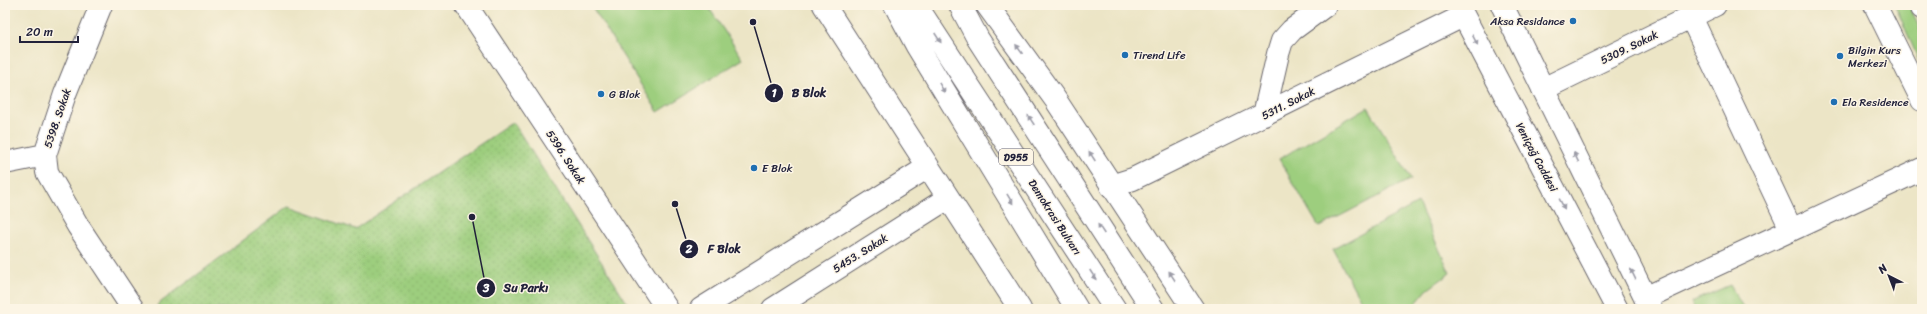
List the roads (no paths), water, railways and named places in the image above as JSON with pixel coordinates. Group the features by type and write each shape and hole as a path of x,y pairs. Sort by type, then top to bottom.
{"main road":[{"name":"5398. Sokak","path":"101,5 65,94 45,155 47,172 78,226 133,309"},
{"name":"5396. Sokak","path":"466,5 667,309"},
{"path":"824,5 1020,309"},
{"path":"895,5 917,46 1077,309"},
{"name":"Demokrasi Bulvarı","path":"916,5 1115,309"},
{"name":"D955","path":"960,5 978,39 1153,309"},
{"path":"987,5 1055,100 1193,309"},
{"path":"1264,115 1282,41 1292,30 1326,5"},
{"path":"1502,5 1648,304 1791,229 1922,169"},
{"name":"5309. Sokak","path":"1543,89 1715,5"},
{"path":"1875,5 1922,100"},
{"name":"5311. Sokak","path":"1111,186 1133,179 1264,115 1460,10"},
{"name":"Yeniçağ Caddesi","path":"1460,10 1617,309"},
{"path":"1691,17 1791,229"},
{"path":"5,164 45,155"},
{"path":"701,309 928,167"},
{"name":"5453. Sokak","path":"773,309 948,198"}],"place":[{"name":"Aksa Residance","path":"1573,21"},
{"name":"B Blok","path":"753,22"},
{"name":"Tirend Life","path":"1125,55"},
{"name":"Bilgin Kurs Merkezi","path":"1840,56"},
{"name":"G Blok","path":"601,94"},
{"name":"Ela Residence","path":"1834,102"},
{"name":"E Blok","path":"754,168"},
{"name":"F Blok","path":"675,204"},
{"name":"Su Parkı","path":"472,217"}]}
